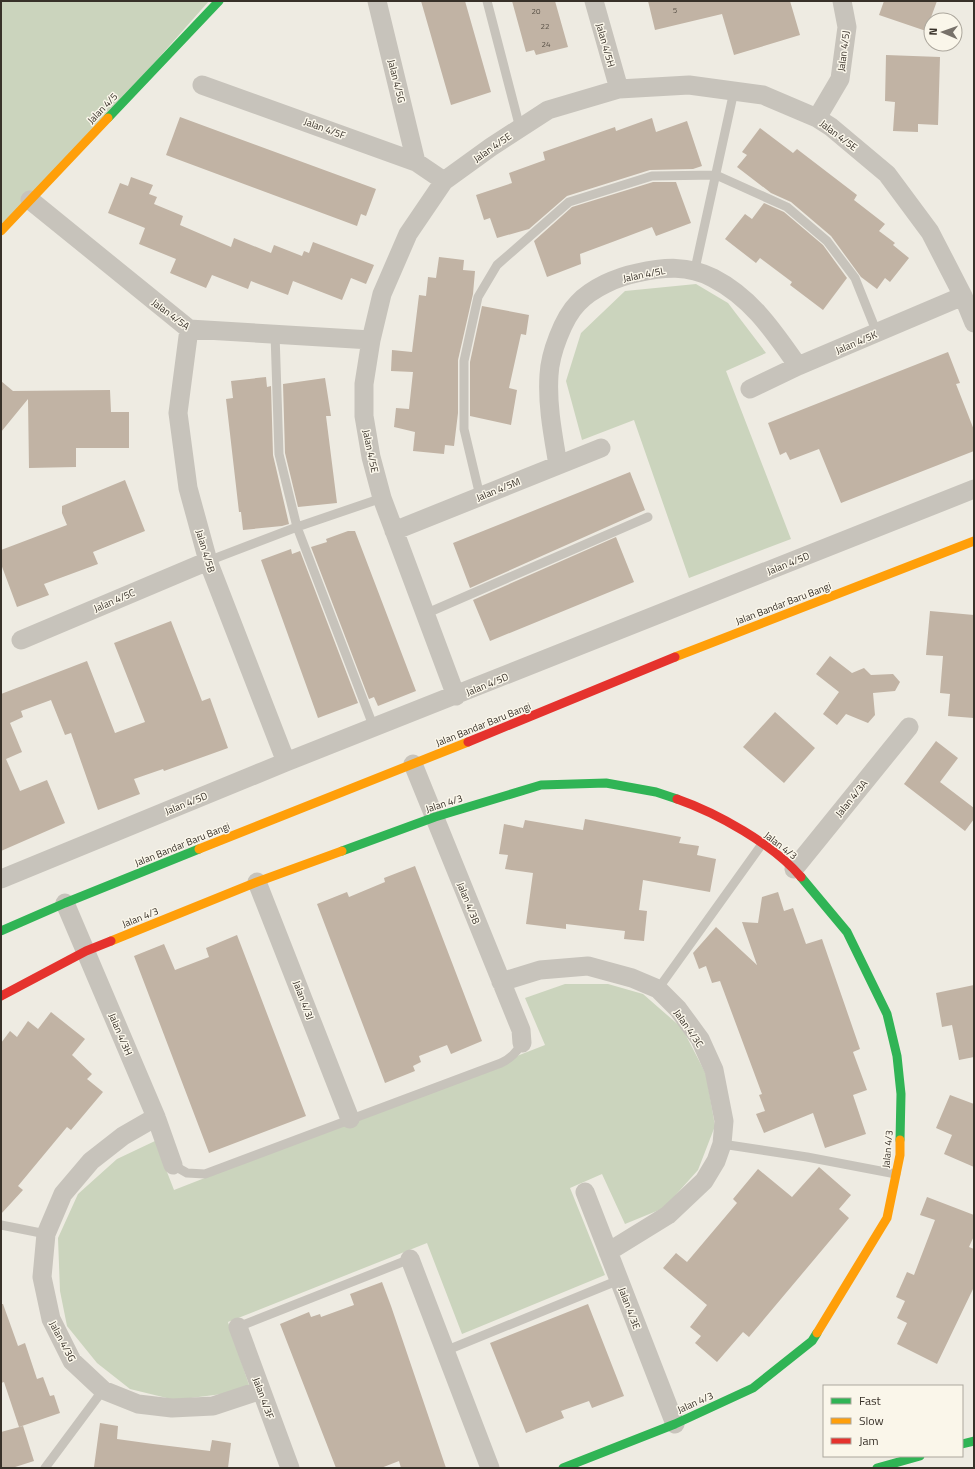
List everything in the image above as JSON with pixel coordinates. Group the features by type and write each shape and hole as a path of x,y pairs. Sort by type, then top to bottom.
{"street":[{"name":"Jalan 4/5","path":"1,231 219,1"},
{"name":"Jalan 4/5G","path":"377,1 416,162"},
{"name":"Jalan 4/5H","path":"594,1 619,89"},
{"name":"Jalan 4/5J","path":"817,118 840,79 847,27 842,1"},
{"name":"Jalan 4/5F","path":"202,85 416,162 444,181"},
{"name":"Jalan 4/5E","path":"456,696 382,498 371,457 364,416 364,384 371,340 382,294 408,234 444,181 548,110 619,89 689,85 763,95 817,118 831,127 887,174 930,232 963,296 974,323"},
{"name":"Jalan 4/5A","path":"30,200 189,329 371,340"},
{"name":"Jalan 4/5L","path":"558,465 550,415 548,374 555,343 577,303 598,288 626,275 660,268 695,269 714,278 734,291 759,312 798,366"},
{"name":"Jalan 4/5K","path":"750,389 798,366 963,296"},
{"name":"Jalan 4/5B","path":"189,329 178,413 188,488 208,561 286,762"},
{"name":"Jalan 4/5M","path":"394,531 601,448"},
{"name":"Jalan 4/5D","path":"1,879 286,762 456,696 974,489"},
{"name":"Jalan Bandar Baru Bangi","path":"1,931 65,903 703,646 974,541"},
{"name":"Jalan 4/5C","path":"21,640 208,561"},
{"name":"Jalan 4/3A","path":"794,869 909,727"},
{"name":"Jalan 4/3B","path":"413,764 521,1030 522,1043"},
{"name":"Jalan 4/3","path":"1,996 86,951 257,882 435,817 541,785 606,783 656,792 700,807 728,821 762,844 794,869 847,932 887,1014 897,1056 902,1094 900,1155 887,1218 812,1341 753,1388 675,1424 563,1468"},
{"name":"Jalan 4/3J","path":"257,882 350,1119"},
{"name":"Jalan 4/3H","path":"65,903 156,1117 173,1166"},
{"name":"Jalan 4/3C","path":"501,982 540,970 588,966 632,978 658,989 678,1009 700,1039 714,1070 724,1121 722,1144 716,1160 704,1181 668,1215 608,1252"},
{"name":"Jalan 4/3G","path":"156,1117 123,1136 91,1161 64,1194 46,1234 42,1277 51,1319 72,1360 103,1390 138,1404 172,1408 213,1406 261,1390"},
{"name":"Jalan 4/3E","path":"585,1192 675,1424"},
{"path":"410,1259 490,1468"},
{"name":"Jalan 4/3F","path":"238,1327 290,1468"},
{"path":"963,1444 974,1441"},
{"path":"877,1468 916,1457"}],"lane":[{"path":"487,1 520,128"},
{"path":"695,269 734,91"},
{"path":"480,496 464,429 464,361 478,297 496,265 568,202 652,176 716,175 787,207 827,241 855,278 877,333"},
{"path":"275,334 279,454 297,527 374,728"},
{"path":"208,561 297,527 382,498"},
{"path":"425,614 648,517"},
{"path":"658,989 762,844"},
{"path":"173,1166 187,1173 205,1174 511,1058 517,1052 522,1043"},
{"path":"722,1144 807,1157 896,1174"},
{"path":"1,1226 46,1234"},
{"path":"238,1327 410,1259"},
{"path":"445,1351 619,1280"},
{"path":"45,1468 103,1390"}],"green space":[{"path":"1,1 209,1 1,236"},
{"path":"696,284 728,303 766,353 726,371 791,539 689,578 634,420 582,440 566,381 581,333 625,291"},
{"path":"565,984 608,984 643,994 682,1028 706,1074 715,1126 698,1170 664,1208 625,1224 602,1174 570,1188 605,1275 462,1334 427,1243 228,1322 249,1385 222,1394 175,1400 130,1389 97,1363 67,1326 60,1291 58,1238 78,1194 117,1159 155,1141 174,1190 545,1045 525,998"}],"building":[{"path":"421,1 465,1 491,92 451,105"},
{"path":"512,1 555,1 568,47 536,55 534,50 526,52"},
{"path":"648,1 790,1 800,35 734,55 722,14 655,30"},
{"path":"884,1 937,1 933,12 923,12 923,30 879,15"},
{"path":"886,55 940,57 938,125 918,124 918,132 893,131 895,102 885,101"},
{"path":"180,117 376,189 366,216 361,214 357,226 166,155"},
{"path":"652,118 656,132 687,121 702,166 693,169 650,170 567,196 529,229 497,238 490,218 484,220 476,195 512,183 509,173 545,160 543,152 615,127 616,131"},
{"path":"760,128 793,153 797,149 857,195 854,200 885,224 879,231 895,243 893,245 909,258 890,282 885,278 877,289 861,277 831,236 791,202 771,193 737,167 747,155 742,152"},
{"path":"131,177 153,185 149,194 157,197 154,204 183,216 180,225 231,247 234,238 271,253 274,245 302,256 304,251 309,253 313,242 374,265 366,284 351,278 342,300 293,281 288,295 251,281 248,289 212,275 206,288 170,273 176,259 139,244 145,228 108,213 120,183 128,186"},
{"path":"653,182 676,182 691,223 656,236 652,227 580,254 581,264 547,277 534,241 572,207"},
{"path":"764,203 784,212 823,245 847,278 823,310 790,285 792,282 760,258 756,263 725,239 745,214 752,219"},
{"path":"439,257 464,260 463,270 475,271 473,294 458,360 458,413 454,446 445,445 444,454 413,451 415,432 394,427 396,408 409,409 413,372 391,371 392,350 412,352 419,295 426,296 428,277 436,278"},
{"path":"482,306 529,315 526,335 521,334 509,388 517,390 511,425 470,416 470,362"},
{"path":"948,352 960,383 956,384 974,430 974,451 841,503 819,449 790,460 786,452 780,455 768,423"},
{"path":"266,377 267,387 271,386 273,455 289,524 243,530 241,512 239,512 226,399 233,398 231,381"},
{"path":"325,378 331,416 326,416 337,503 298,507 285,453 283,384"},
{"path":"1,381 13,391 110,390 111,412 129,412 129,448 76,448 76,467 29,468 28,399 1,432"},
{"path":"630,472 645,510 470,588 453,543"},
{"path":"125,480 145,531 93,552 98,564 44,584 49,595 17,607 1,564 1,550 67,525 62,513 62,506"},
{"path":"348,531 355,531 416,691 378,706 374,697 369,699 311,547 327,542 326,539"},
{"path":"616,537 634,582 490,641 473,600"},
{"path":"291,549 292,554 300,551 358,703 318,718 261,560"},
{"path":"930,611 974,615 974,718 948,716 950,694 940,693 943,656 926,655"},
{"path":"171,621 202,701 210,698 228,748 164,771 163,769 134,779 140,794 98,810 71,733 65,735 51,700 21,711 23,717 10,723 22,752 6,759 20,791 47,780 65,823 1,851 1,694 87,661 115,733 145,722 114,643"},
{"path":"830,656 852,673 864,668 871,675 893,674 900,682 895,691 873,693 875,715 868,723 846,714 837,725 823,714 839,692 816,674"},
{"path":"775,712 815,748 784,783 743,747"},
{"path":"936,741 958,758 940,782 974,808 974,819 965,831 904,784"},
{"path":"585,819 681,837 679,843 699,846 697,855 716,859 710,892 643,880 639,910 647,911 644,941 624,939 625,931 566,924 566,929 526,924 533,873 505,869 508,855 499,854 504,824 523,828 525,820 583,830"},
{"path":"415,866 482,1041 451,1054 447,1045 419,1056 421,1062 413,1066 415,1071 385,1083 317,904 347,892 349,897 385,882 384,878"},
{"path":"778,892 784,911 793,908 806,944 822,939 860,1049 853,1052 867,1090 853,1095 866,1134 825,1148 813,1113 764,1133 756,1114 765,1111 759,1095 762,1094 720,981 712,983 706,966 699,969 693,953 716,927 757,965 742,922 758,923 762,897"},
{"path":"237,935 306,1116 209,1153 134,956 164,944 175,970 209,957 206,948"},
{"path":"974,985 974,1057 959,1060 952,1025 942,1027 936,993"},
{"path":"51,1012 85,1039 72,1055 92,1074 87,1079 103,1092 71,1130 67,1127 18,1186 23,1190 1,1214 1,1043 10,1031 17,1037 28,1021 38,1029"},
{"path":"950,1095 974,1104 974,1167 944,1154 952,1135 936,1128"},
{"path":"819,1167 851,1195 839,1209 849,1218 749,1337 743,1332 717,1362 695,1343 701,1336 690,1327 707,1305 663,1268 676,1253 687,1262 737,1203 733,1199 758,1169 792,1197"},
{"path":"927,1197 974,1215 974,1236 969,1247 974,1249 974,1287 937,1364 897,1344 907,1323 897,1318 905,1301 896,1297 907,1272 914,1275 935,1220 920,1215"},
{"path":"382,1282 446,1468 401,1468 399,1461 381,1468 336,1468 280,1324 309,1312 311,1317 320,1314 321,1317 354,1305 350,1294"},
{"path":"1,1304 3,1304 18,1346 25,1343 37,1379 43,1377 50,1396 54,1395 60,1413 19,1427 4,1382 1,1383"},
{"path":"588,1304 624,1396 592,1408 589,1401 561,1411 564,1418 526,1433 490,1343"},
{"path":"100,1423 118,1426 117,1439 210,1451 212,1440 231,1443 228,1468 94,1467"},
{"path":"23,1426 34,1461 12,1468 1,1468 1,1432"}],"traffic: fast":[{"path":"108,118 219,1"},
{"path":"342,851 435,817 541,785 606,783 656,792 677,799"},
{"path":"1,931 65,903 199,849"},
{"path":"801,877 847,932 887,1014 897,1056 901,1094 900,1140"},
{"path":"563,1468 675,1424 753,1388 812,1341 817,1333"},
{"path":"963,1444 974,1441"},
{"path":"877,1468 916,1457"}],"traffic: slow":[{"path":"1,231 108,118"},
{"path":"675,657 974,541"},
{"path":"199,849 468,742"},
{"path":"111,941 257,882 342,851"},
{"path":"817,1333 887,1218 900,1155 900,1140"}],"traffic: jam":[{"path":"468,742 675,657"},
{"path":"677,799 709,812 744,831 775,853 801,877"},
{"path":"1,996 86,951 111,941"}]}
